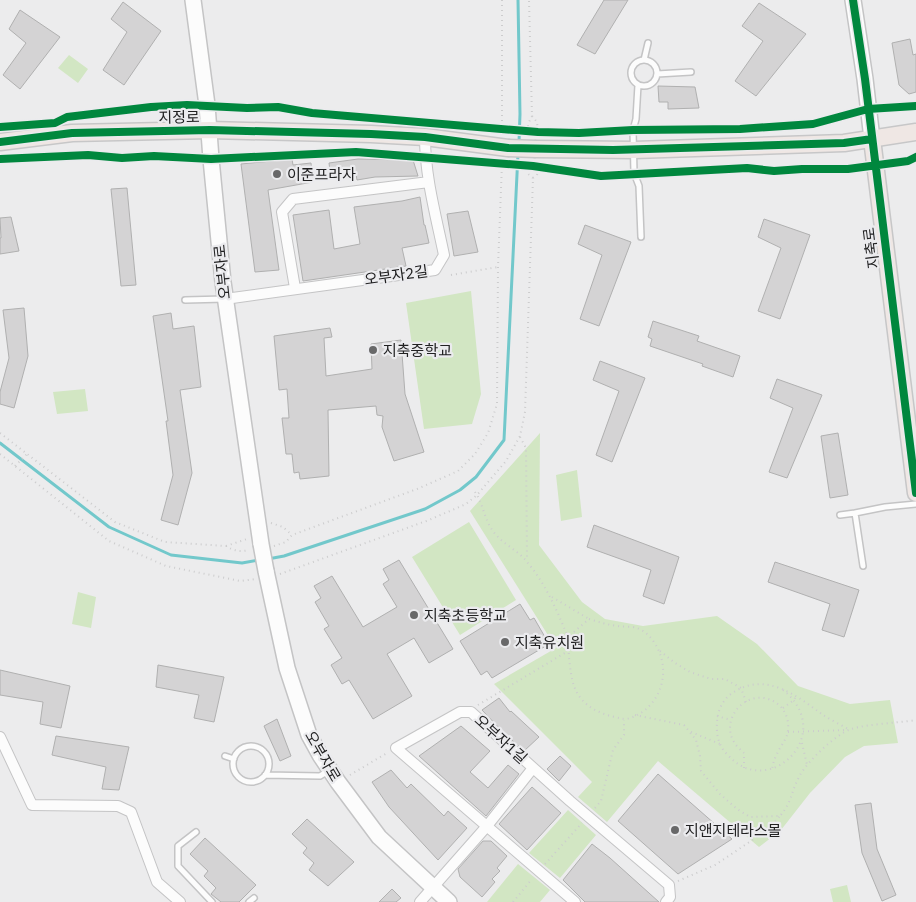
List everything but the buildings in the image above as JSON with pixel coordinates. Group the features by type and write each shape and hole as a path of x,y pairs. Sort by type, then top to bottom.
{"main road":[{"name":"오부자로","path":"193,0 210,130 210,159 225,299 258,545 287,668 309,735 330,770 379,837 449,902"},
{"name":"지축로","path":"853,0 865,79 916,493"},
{"name":"지정로","path":"0,142 72,133 210,130 425,137 505,158 530,149"},
{"path":"530,149 634,150 844,143 916,132"}],"street":[{"name":"오부자2길","path":"225,299 436,270 444,255 429,182 425,157 425,137"},
{"path":"296,288 282,212 293,199 429,182"},
{"name":"오부자1길","path":"396,748 460,712 471,712 669,885"},
{"path":"0,737 32,804 118,806 132,812 158,882 180,902"},
{"path":"396,748 575,902"},
{"path":"420,902 487,826 533,768"},
{"path":"666,902 670,897 669,885"}],"lane":[{"path":"644,60 648,43"},
{"path":"644,60 655,66 657,74 650,85 638,85 632,79 632,70 636,63 644,60"},
{"path":"657,74 691,72"},
{"path":"638,85 636,119 633,130 634,173 639,186 641,237"},
{"path":"185,300 225,299"},
{"path":"840,515 916,504"},
{"path":"855,513 863,566"},
{"path":"251,746 257,747 266,754 268,770 265,775 255,782 242,780 234,771 234,759 240,749 251,746"},
{"path":"225,756 234,759"},
{"path":"265,775 320,776 330,770"},
{"path":"196,832 178,846 178,866 212,902"}],"path":[{"path":"492,128 504,130 502,0"},
{"path":"529,0 532,116 528,124 530,149 527,173 533,178"},
{"path":"515,130 539,132 537,122 532,116"},
{"path":"493,163 505,158 548,169"},
{"path":"0,432 115,522 165,542 226,546 286,542 292,535 417,490 458,471 475,454 488,433 496,404 498,266 505,158"},
{"path":"0,454 109,541 166,566 240,581 266,575 429,520 466,504 477,495 506,461 520,436 525,412 533,178 537,175 536,167"},
{"path":"451,275 498,266"},
{"path":"520,436 526,448 527,560"},
{"path":"16,465 27,454"},
{"path":"475,492 480,499 492,530 503,542 527,560 551,596 568,637 568,651 574,686 582,700 593,710 624,719 635,716 648,707 658,695 663,681 664,666 659,651 651,638 638,628 604,624 589,619 551,596"},
{"path":"268,522 283,527 292,535"},
{"path":"226,546 242,552 258,545"},
{"path":"568,637 589,619"},
{"path":"471,712 475,707 568,651"},
{"path":"659,651 690,672 711,678 725,679 741,688 746,702"},
{"path":"783,690 794,700 801,713 803,731 801,741 795,753 785,763 772,769 758,771 744,768 732,761 720,744 717,716 729,696 741,688 755,684 770,684 805,700 824,716 850,730"},
{"path":"782,709 794,700 796,696"},
{"path":"744,768 744,753 734,743 730,731 731,720 735,710 746,702 753,698 764,697 774,701 782,709 788,720 788,732 772,769"},
{"path":"635,716 684,725 696,740 701,772 720,794 737,809 750,817 780,816"},
{"path":"717,716 731,720"},
{"path":"788,732 850,730 916,720"},
{"path":"669,885 715,866 766,831 789,805 799,777 807,765 820,751 850,730"},
{"path":"688,731 720,744"},
{"path":"801,741 807,765"},
{"path":"348,776 396,748"}],"green space":[{"path":"69,55 88,69 78,83 58,68"},
{"path":"471,291 481,394 472,424 424,429 406,303"},
{"path":"85,389 88,411 57,414 53,392"},
{"path":"540,433 539,545 582,602 605,619 643,626 717,616 757,644 798,686 850,704 890,700 898,743 864,746 845,757 810,793 781,830 759,847 658,761 607,822 578,797 592,782 494,684 556,648 470,511"},
{"path":"577,470 582,517 561,521 556,475"},
{"path":"469,522 516,600 460,635 412,557"},
{"path":"78,592 96,597 91,628 72,624"},
{"path":"568,810 596,835 560,878 529,853"},
{"path":"518,864 550,890 540,902 487,902"},
{"path":"847,885 851,902 833,902 830,889"}],"waterway":[{"path":"518,0 519,142"},
{"path":"268,559 284,556 425,509 460,490 476,477 504,440 518,154"},
{"path":"0,443 109,527 171,555 242,563 259,560"}],"cycle path":[{"path":"853,0 865,79 916,493"},
{"path":"0,127 55,123 67,117 151,107 187,105 247,108 278,107 312,113 538,132 579,133 633,130 740,129 813,124 868,109 916,106"},
{"path":"0,142 72,133 210,130 371,134 425,137 508,148 613,150 844,143 872,139"},
{"path":"0,159 88,155 122,158 154,156 211,159 356,152 533,166 601,176 747,168 774,171 848,169 908,161 916,157"}],"place":[{"name":"이준프라자","path":"277,174"},
{"name":"지축중학교","path":"373,350"},
{"name":"지축초등학교","path":"414,615"},
{"name":"지축유치원","path":"505,642"},
{"name":"지앤지테라스몰","path":"675,830"}]}
